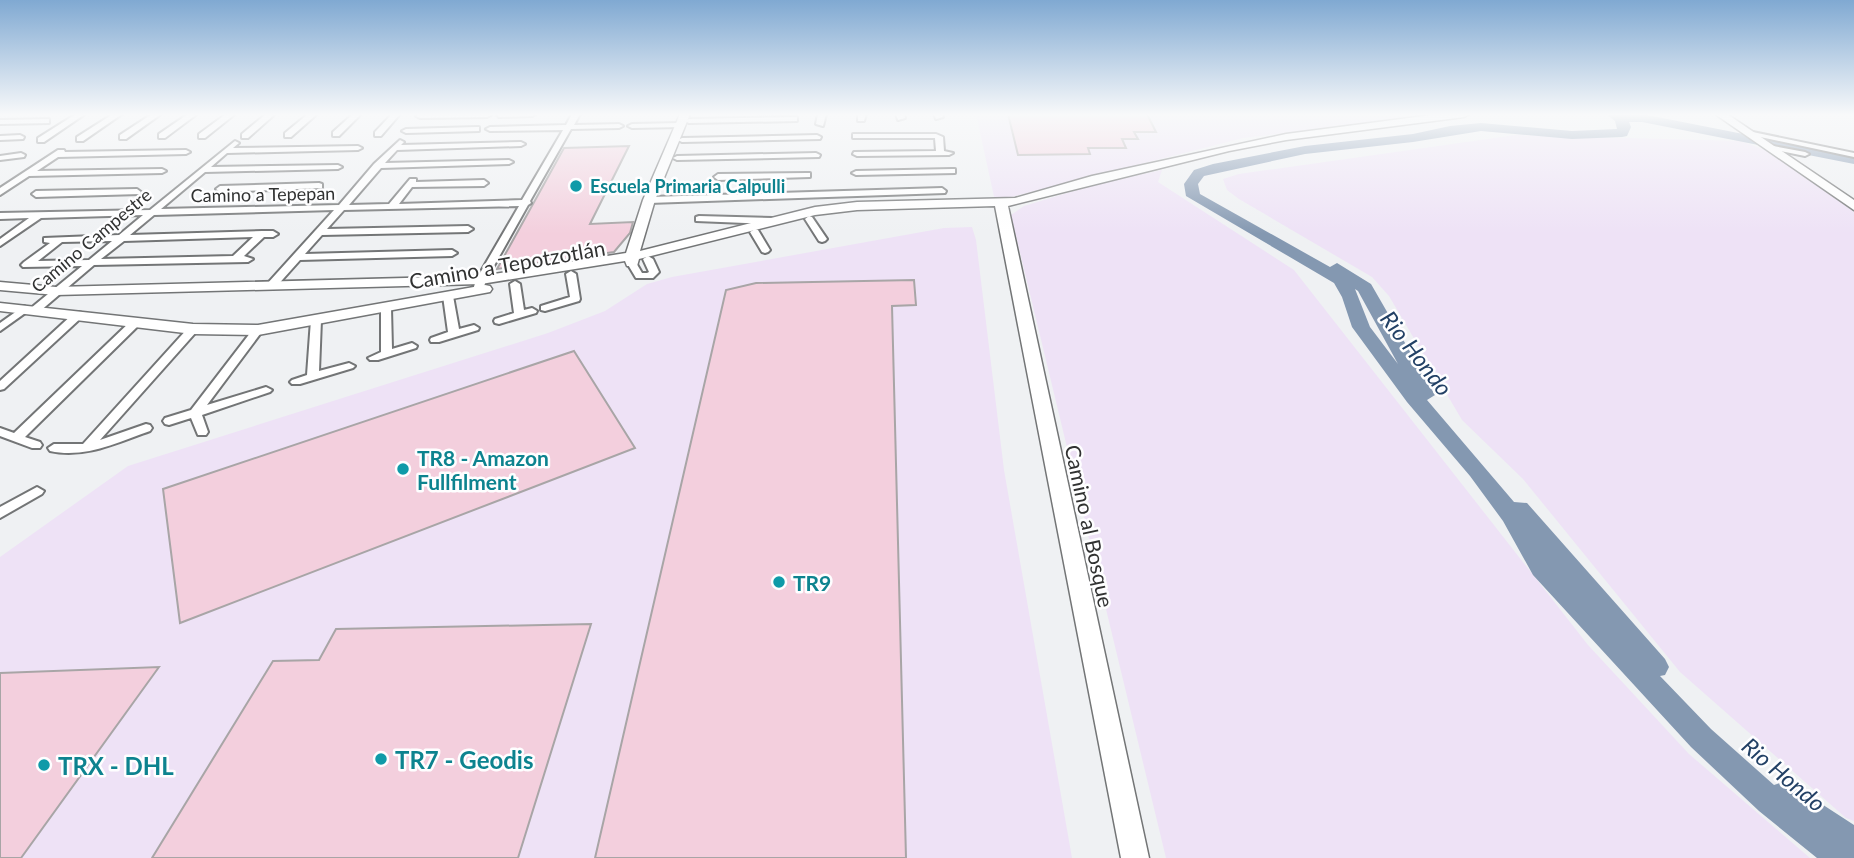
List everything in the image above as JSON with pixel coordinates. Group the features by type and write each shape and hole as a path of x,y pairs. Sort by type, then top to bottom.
{"main road":[{"path":"639,258 655,200 673,154"},
{"path":"655,200 678,154"},
{"name":"Camino a Tepotzotlán","path":"0,307 193,329 258,330 448,296 480,285 639,258 815,211 857,204 1006,205 1092,180 1203,154"},
{"path":"1786,154 1854,206"},
{"path":"1796,154 1854,194"},
{"name":"Camino a Tepotzotlán","path":"0,286 56,291 515,284 755,232 857,204"},
{"name":"Camino al Bosque","path":"1006,205 1135,858"}],"street":[{"path":"0,192 58,154"},
{"path":"26,174 158,171 179,154"},
{"name":"Camino Campestre","path":"0,328 56,291 222,154"},
{"path":"326,167 340,154"},
{"path":"271,286 388,154"},
{"path":"377,166 505,162 510,154"},
{"path":"480,285 554,154"},
{"path":"857,154 857,204"},
{"path":"1808,154 1854,164"},
{"path":"677,158 816,155"},
{"path":"2,158 21,156"},
{"path":"203,170 338,167"},
{"path":"655,200 805,196 857,204 942,193 940,171"},
{"path":"856,173 952,171"},
{"path":"712,199 719,175 807,173 805,196"},
{"path":"392,206 412,183 486,181 471,205"},
{"path":"220,189 318,186"},
{"path":"284,209 306,187"},
{"path":"206,211 231,189"},
{"path":"36,194 132,192 97,214"},
{"path":"16,216 48,194"},
{"name":"Camino a Tepepan","path":"0,216 527,203"},
{"path":"0,243 38,216"},
{"path":"699,219 772,221"},
{"path":"705,239 710,219"},
{"path":"809,219 822,239"},
{"path":"296,257 449,244 468,229"},
{"path":"318,232 449,244"},
{"path":"755,232 765,250"},
{"path":"236,260 262,234"},
{"path":"47,240 273,234"},
{"path":"61,239 23,267 248,259"},
{"path":"545,308 576,299 571,274"},
{"path":"515,284 520,315"},
{"path":"448,296 454,334"},
{"path":"386,308 387,354"},
{"path":"499,321 532,311"},
{"path":"0,387 78,315"},
{"path":"313,377 316,320"},
{"path":"15,439 136,322"},
{"path":"435,340 474,328"},
{"path":"87,447 193,329"},
{"path":"195,412 258,330"},
{"path":"374,358 412,346"},
{"path":"296,383 349,366"},
{"path":"169,421 266,390"},
{"path":"195,412 202,432"},
{"path":"54,448 67,451 87,447 146,428"},
{"path":"0,432 36,444"},
{"path":"0,513 37,491"}],"shaded area":[{"path":"985,154 1180,154 995,201"},
{"path":"1381,154 1773,154 1854,212 1854,821 1846,818 1680,672 1523,479 1462,420 1389,296 1372,277 1227,190 1223,179 1239,174"},
{"path":"1162,170 1158,182 1294,270 1588,645 1689,754 1810,858 1166,858 1011,215 1024,206 1097,184"},
{"path":"972,227 976,240 1004,470 1072,858 0,858 0,557 128,466 548,333 605,311 647,284 672,277 944,228"}],"building":[{"name":"Escuela Primaria Calpulli","path":"561,154 625,154 590,224 633,222 630,233 614,252 497,269"},
{"path":"1018,154 1087,154 1018,155"},
{"name":"TR9","path":"914,280 916,305 892,306 906,858 595,858 726,290 756,283"},
{"name":"TR8 - Amazon Fullfilment","path":"574,351 635,448 180,623 163,489"},
{"name":"TR7 - Geodis","path":"591,624 518,858 152,858 273,661 319,660 336,629"},
{"name":"TRX - DHL","path":"159,667 21,858 0,858 0,673"}],"waterway":[{"name":"Rio Hondo","path":"1284,154 1199,173 1191,184 1193,196 1341,280 1351,297 1361,327 1414,398 1478,471 1513,517 1542,569 1701,738 1770,801 1834,852 1847,858"},
{"path":"1824,154 1854,160"},
{"path":"1337,268 1365,288 1425,395"},
{"path":"1519,509 1655,667"},
{"path":"1783,796 1854,843"}],"place":[{"name":"Escuela Primaria Calpulli","path":"576,186"},
{"name":"TR8 - Amazon Fullfilment","path":"403,469"},
{"name":"TR9","path":"779,582"},
{"name":"TR7 - Geodis","path":"381,759"},
{"name":"TRX - DHL","path":"44,765"}]}
